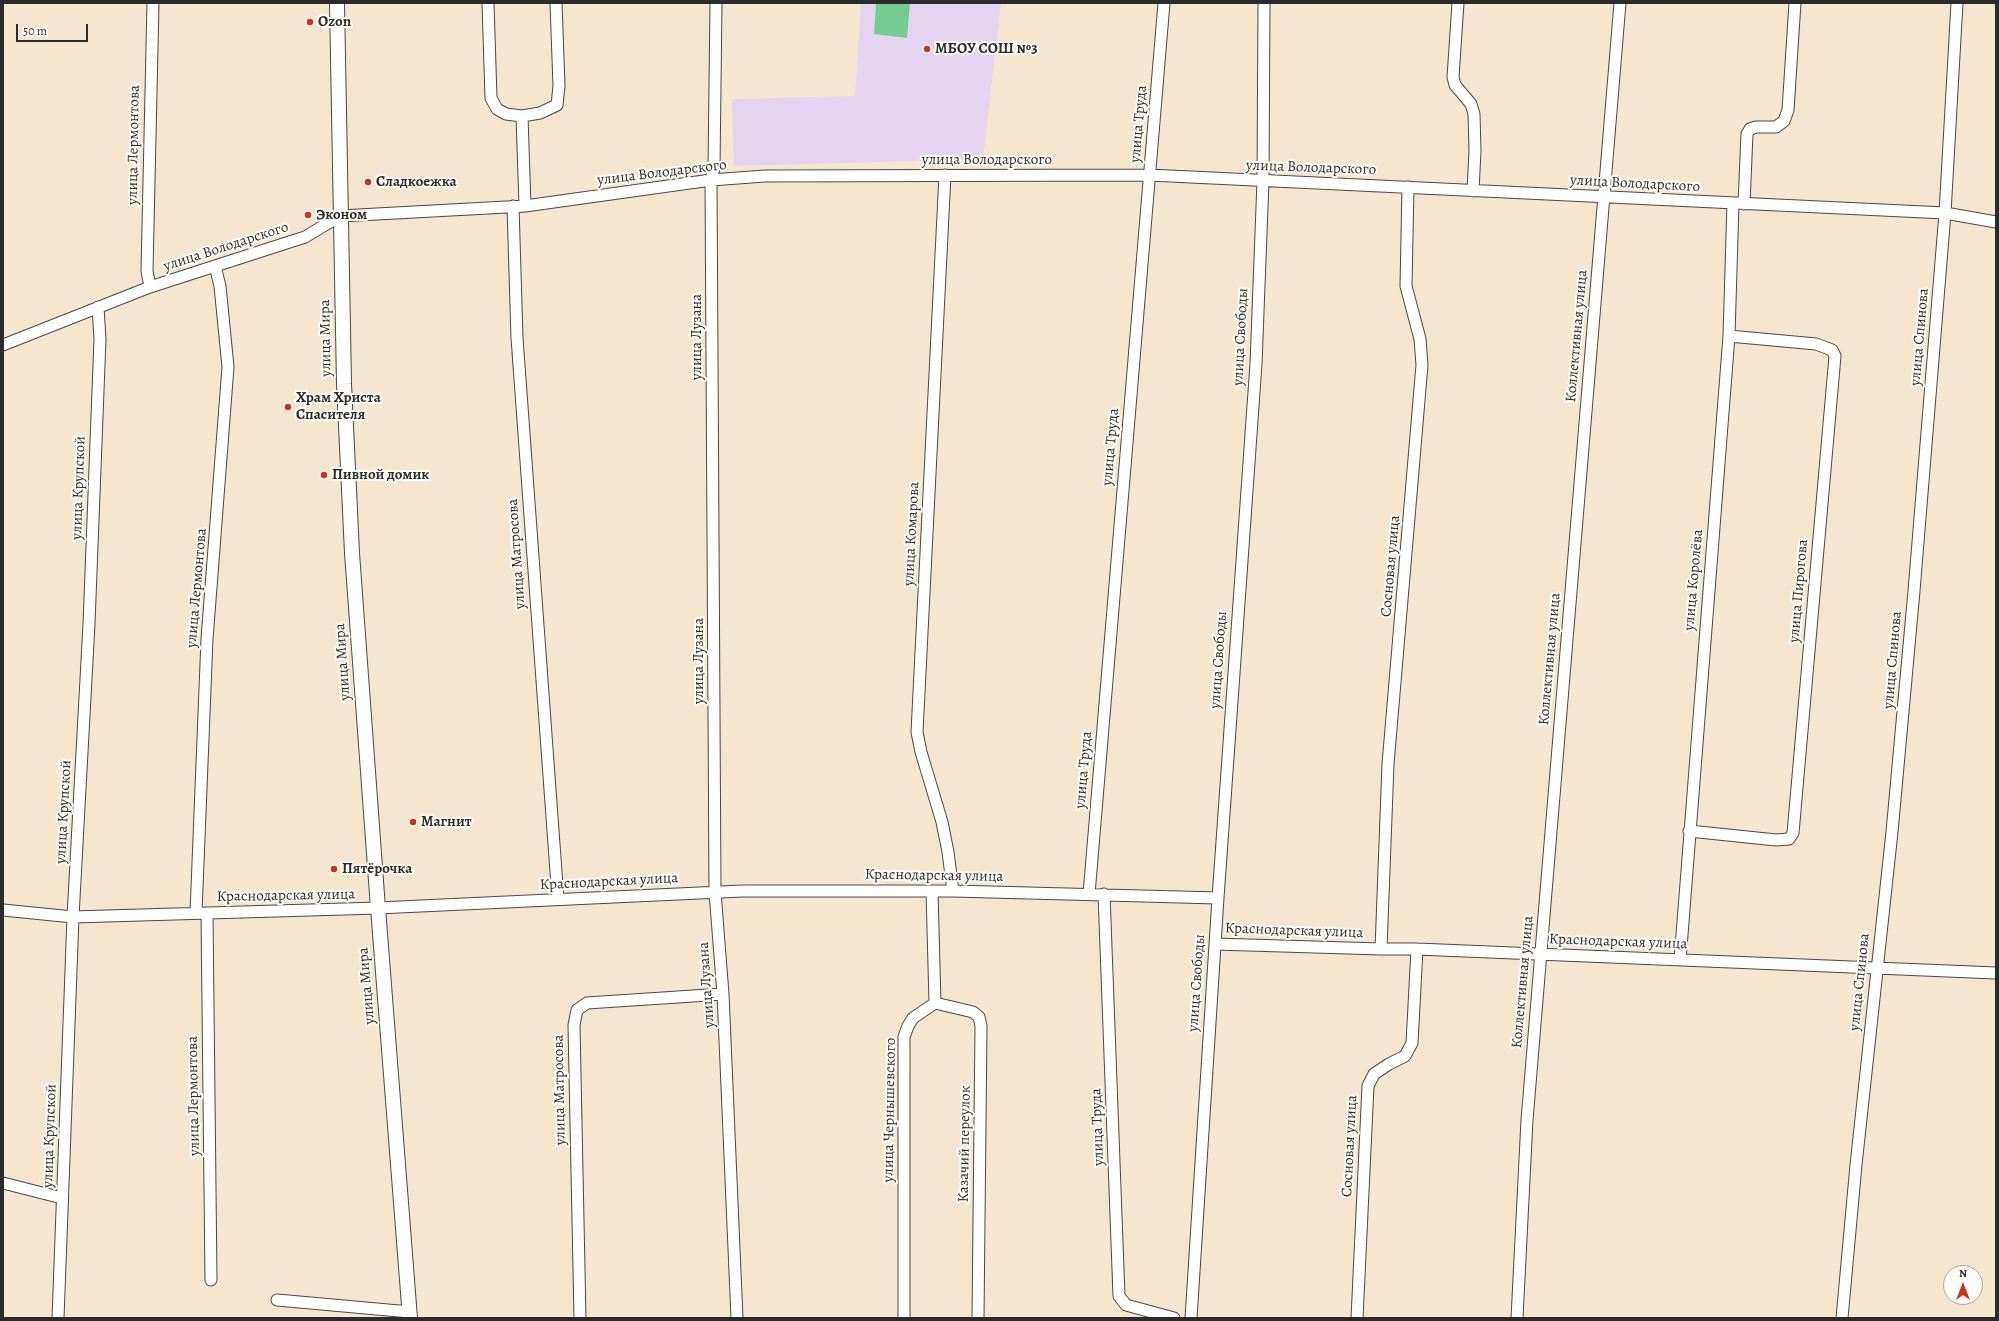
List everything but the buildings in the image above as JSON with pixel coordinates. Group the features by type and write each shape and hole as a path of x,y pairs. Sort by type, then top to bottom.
{"main road":[{"name":"улица Мира","path":"337,3 344,384 352,553 410,1315"}],"street":[{"name":"улица Лермонтова","path":"150,287 146,271 152,3"},
{"path":"488,3 491,98 497,109 506,114 522,116 540,113 557,105 560,86 556,3"},
{"name":"улица Лузана","path":"716,3 714,168 710,180 715,892 723,994 737,1318"},
{"name":"улица Труда","path":"1089,894 1164,3"},
{"name":"улица Свободы","path":"1191,1318 1218,898 1256,364 1265,95 1264,3"},
{"path":"1458,3 1453,77 1455,85 1470,104 1474,114 1475,151 1472,191"},
{"name":"Коллективная улица","path":"1517,1318 1527,1120 1540,954 1620,3"},
{"name":"улица Королёва","path":"1680,960 1738,204 1747,134 1750,129 1756,127 1776,127 1784,121 1788,110 1795,3"},
{"name":"улица Спинова","path":"1842,1318 1892,832 1945,213 1957,3"},
{"path":"522,116 525,206"},
{"name":"улица Комарова","path":"945,175 917,732 921,752 942,822 948,852 953,891"},
{"name":"улица Володарского","path":"3,345 150,287 305,237 340,216 525,206 710,180 764,176 1149,175 1603,198 1945,213 1996,222"},
{"name":"Сосновая улица","path":"1381,950 1388,764 1422,365 1420,338 1407,297 1406,286 1408,187"},
{"name":"улица Матросова","path":"513,206 518,346 558,899"},
{"name":"улица Лермонтова","path":"211,1280 201,913 207,640 228,367 220,286 215,266"},
{"name":"улица Крупской","path":"58,1318 73,917 89,624 100,340 98,307"},
{"name":"улица Пирогова","path":"1689,831 1776,840 1789,839 1793,833 1835,356 1832,350 1816,344 1729,336"},
{"path":"932,891 935,1003"},
{"name":"Краснодарская улица","path":"3,910 73,917 378,908 715,892 953,891 1218,898"},
{"name":"улица Труда","path":"1104,894 1119,1296 1126,1305 1174,1318"},
{"name":"Краснодарская улица","path":"1215,944 1381,950 1417,949 1996,973"},
{"name":"Сосновая улица","path":"1357,1318 1368,1086 1374,1074 1405,1056 1412,1043 1417,949"},
{"name":"улица Матросова","path":"580,1318 574,1025 577,1010 586,1003 723,994"},
{"name":"улица Чернышевского","path":"904,1318 904,1037 913,1018 935,1003"},
{"name":"Казачий переулок","path":"935,1003 973,1012 979,1017 981,1026 978,1318"},
{"path":"3,1183 62,1198"},
{"path":"277,1300 410,1315"}],"shaded area":[{"name":"МБОУ СОШ №3","path":"861,3 1001,3 983,159 734,166 732,99 855,96"}],"green space":[{"path":"876,3 910,3 907,38 874,34"}],"place":[{"name":"Ozon","path":"310,22"},
{"name":"МБОУ СОШ №3","path":"927,49"},
{"name":"Сладкоежка","path":"368,182"},
{"name":"Эконом","path":"308,215"},
{"name":"Храм Христа Спасителя","path":"288,407"},
{"name":"Пивной домик","path":"324,475"},
{"name":"Магнит","path":"413,822"},
{"name":"Пятёрочка","path":"334,869"}]}
